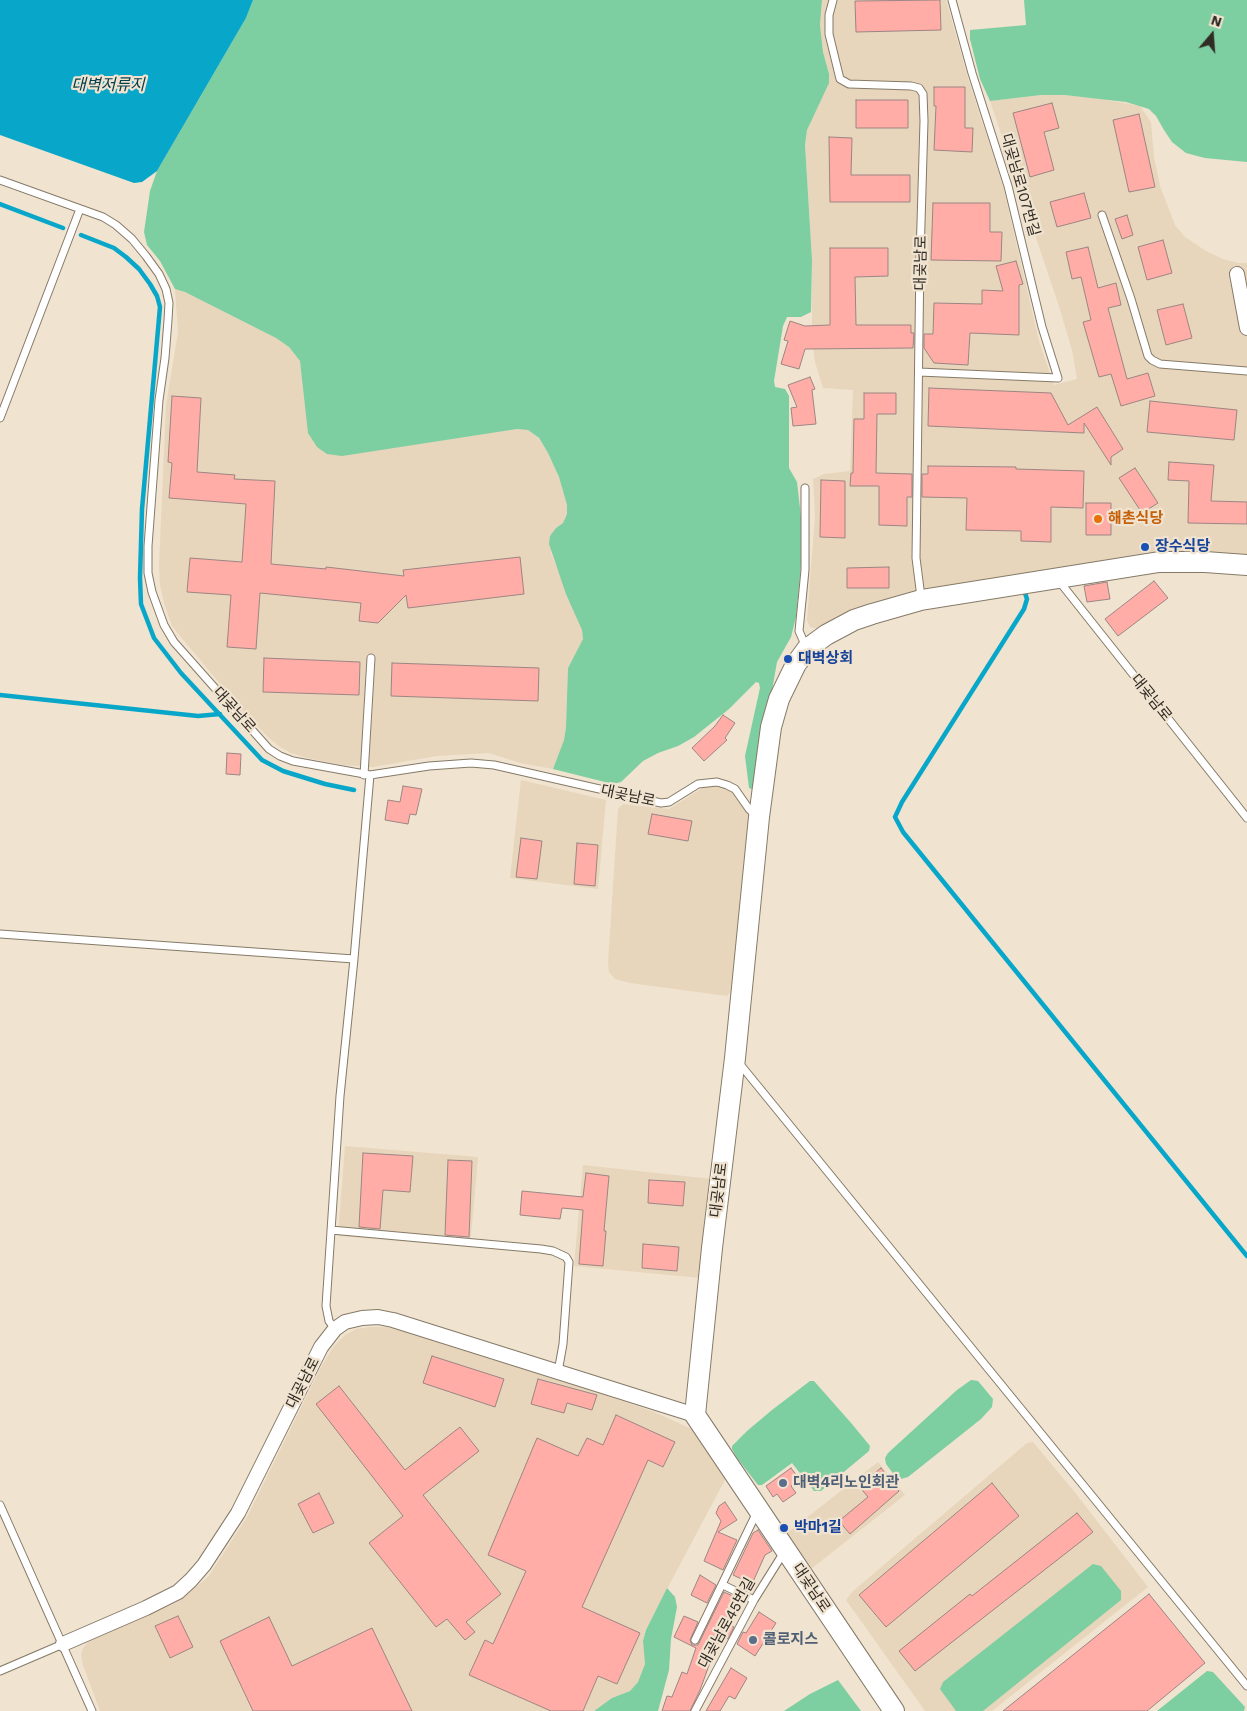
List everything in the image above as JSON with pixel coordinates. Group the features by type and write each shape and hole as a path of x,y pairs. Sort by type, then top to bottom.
{"street":[{"path":"1237,274 1247,328"},
{"name":"대곶남로","path":"894,1711 695,1415 712,1248 735,1058 759,817 772,727 779,699 796,664 808,649 826,635 854,620 921,600 1159,562 1205,562 1247,565"},
{"path":"334,1329 345,1322 362,1318 378,1317 393,1320 695,1415"},
{"name":"대곶남로","path":"63,1644 178,1592 204,1565 238,1513 322,1347 334,1329"}],"lane":[{"name":"대곶남로","path":"833,0 829,16 829,34 840,79 849,84 911,86 919,88 923,94 916,558 921,600"},
{"name":"대곶남로107번길","path":"919,372 1058,378 1042,327 1008,186 972,73 952,0"},
{"name":"대곶남로","path":"0,180 103,217 132,239 159,274 166,289 169,303 159,400 148,546 148,573 152,592 164,625 174,642 269,750 293,762 367,775 429,766 494,765 661,803 669,802 698,784 717,782 727,784 735,789 749,809 759,817"},
{"path":"0,418 80,209"},
{"path":"1102,215 1131,298 1148,356 1160,364 1247,371"},
{"path":"805,488 805,570 799,631 808,649"},
{"name":"대곶남로","path":"1056,577 1247,818"},
{"path":"334,1329 329,1321 326,1306 340,1096 354,959 367,775 371,658"},
{"path":"0,934 354,959"},
{"path":"735,1058 1247,1686"},
{"path":"332,1230 540,1249 553,1251 566,1257 569,1262 564,1335 558,1372"},
{"path":"0,1505 92,1711"},
{"path":"695,1640 758,1509"},
{"name":"대곶남로45번길","path":"695,1711 754,1600 786,1550"},
{"path":"723,1585 754,1600"},
{"name":"대곶남로","path":"0,1671 63,1644"}],"shaded area":[{"path":"822,0 946,0 968,78 1003,186 1039,341 1054,385 1077,379 1072,350 990,101 1041,95 1065,95 1091,97 1140,106 1151,122 1154,157 1160,186 1175,225 1185,237 1206,251 1223,259 1247,263 1247,555 1182,553 819,629 810,627 807,620 815,516 813,479 824,474 850,471 853,390 823,388 815,362 812,340 812,260 805,145 807,130 829,74 823,52 820,25"},
{"path":"175,289 185,292 276,338 289,347 300,361 303,383 342,455 517,429 528,430 538,438 548,453 559,477 567,505 567,514 563,523 556,528 551,553 582,630 583,639 568,668 566,727 564,740 553,769 520,763 489,753 437,756 373,767 343,765 291,753 268,737 243,711 172,626 160,585 159,566 166,405 178,332"},
{"path":"521,780 606,800 598,889 510,878"},
{"path":"711,786 730,790 752,816 734,988 727,996 630,983 615,979 609,972 608,963 618,809 623,804 669,809 704,787"},
{"path":"345,1146 478,1157 470,1247 338,1236"},
{"path":"583,1165 712,1179 701,1278 574,1266"},
{"path":"389,1327 608,1396 654,1412 694,1430 727,1476 646,1630 643,1641 645,1664 638,1682 630,1691 612,1698 594,1711 100,1711 83,1665 81,1655 83,1648 88,1642 96,1638 176,1603 208,1577 247,1517 321,1367 334,1346 345,1335 356,1329"},
{"path":"1033,1442 1073,1490 1148,1587 992,1711 925,1711 846,1600 852,1592 1027,1443"},
{"path":"878,1462 905,1495 811,1569 787,1533"}],"green space":[{"path":"253,0 822,0 820,25 829,83 807,130 805,145 812,260 811,312 801,317 787,317 783,326 774,381 775,387 785,389 789,396 789,468 797,482 801,517 801,564 796,617 791,637 777,662 755,787 752,789 749,788 745,756 760,688 759,683 756,682 729,709 694,737 643,761 621,782 613,784 553,769 564,740 566,727 568,668 583,639 582,630 566,594 549,544 550,536 563,523 567,514 567,505 559,477 539,438 528,430 517,429 342,456 327,454 317,447 308,433 300,361 289,347 276,338 185,292 175,289 160,261 147,245 144,232 150,191 157,171 246,18"},
{"path":"1024,0 1247,0 1247,162 1205,158 1186,153 1172,142 1156,116 1149,109 1126,102 1065,95 1041,95 990,101 980,79 970,39 970,30 1026,25"},
{"path":"971,1380 978,1381 993,1399 992,1407 981,1419 908,1477 901,1479 895,1476 886,1464 885,1458 888,1453 957,1390"},
{"path":"810,1381 814,1381 852,1424 870,1446 869,1451 821,1491 814,1491 792,1463 762,1485 758,1485 737,1458 732,1446 772,1410"},
{"path":"1093,1564 1101,1566 1121,1591 1121,1600 983,1711 956,1711 940,1689 943,1682"},
{"path":"667,1588 675,1597 677,1607 671,1639 669,1670 658,1711 594,1711 612,1698 630,1691 638,1682 645,1664 643,1641 646,1630"},
{"path":"1207,1671 1213,1672 1245,1707 1244,1711 1157,1711"},
{"path":"838,1680 861,1711 784,1711 810,1694"}],"water":[{"name":"대벽저류지","path":"0,0 253,0 246,18 157,171 142,182 134,183 0,135"}],"building":[{"path":"940,0 941,30 856,32 855,1"},
{"path":"934,87 965,87 965,128 973,128 972,152 934,150 936,106 934,106"},
{"path":"856,100 908,100 908,128 856,128"},
{"path":"1052,103 1059,128 1044,132 1054,170 1030,177 1013,113"},
{"path":"1139,114 1155,187 1129,192 1113,120"},
{"path":"829,137 852,138 851,175 910,175 910,202 830,202"},
{"path":"1084,193 1091,218 1057,227 1050,202"},
{"path":"933,203 990,203 990,232 1002,232 1001,261 931,260"},
{"path":"1127,215 1133,235 1122,239 1115,219"},
{"path":"1163,240 1172,273 1147,280 1138,247"},
{"path":"1088,247 1098,288 1116,283 1121,305 1108,308 1127,379 1148,373 1155,396 1121,406 1111,374 1099,377 1083,322 1091,320 1081,277 1072,279 1066,252"},
{"path":"830,248 888,248 888,276 855,277 856,325 911,325 911,333 914,333 913,348 805,349 799,369 781,364 788,341 784,340 790,321 805,326 830,325"},
{"path":"1016,261 1023,284 1019,285 1019,335 970,333 968,365 934,363 924,348 924,334 933,334 934,303 982,304 982,290 1003,291 996,266"},
{"path":"1183,304 1192,338 1166,345 1157,310"},
{"path":"810,377 815,389 812,390 816,424 793,426 791,408 797,407 788,385"},
{"path":"929,388 1051,393 1068,425 1097,407 1123,449 1111,457 1111,465 1084,423 1084,433 928,426"},
{"path":"864,393 896,393 896,414 877,414 876,473 912,474 912,497 907,497 907,526 879,525 879,486 850,486 851,473 853,473 854,419 864,419"},
{"path":"172,396 201,398 197,472 235,475 234,479 275,481 271,564 326,569 326,567 404,576 403,570 520,557 524,594 408,608 406,595 378,623 359,621 361,603 260,593 256,649 227,647 231,595 187,592 190,558 242,562 246,504 169,498 172,463 168,462"},
{"path":"1150,401 1237,410 1234,440 1147,432"},
{"path":"1169,462 1214,465 1211,501 1247,502 1247,524 1188,523 1189,481 1168,480"},
{"path":"928,466 1016,467 1016,469 1084,471 1083,508 1051,507 1051,542 1021,541 1021,531 966,530 967,498 922,497 922,474 928,474"},
{"path":"1135,468 1158,503 1142,513 1119,478"},
{"path":"821,480 845,481 845,538 820,537"},
{"name":"해촌식당","path":"1086,503 1111,503 1111,535 1086,535"},
{"path":"889,567 889,588 847,588 847,568"},
{"path":"1154,581 1168,598 1118,636 1105,619"},
{"path":"1107,582 1110,599 1087,602 1084,586"},
{"path":"264,658 360,662 359,695 263,692"},
{"path":"392,663 539,668 538,701 391,696"},
{"path":"723,715 735,723 725,738 727,740 704,761 692,748 715,726"},
{"path":"227,753 241,754 240,775 226,774"},
{"path":"403,786 422,789 416,815 410,814 408,824 385,820 388,800 400,802"},
{"path":"652,814 692,821 688,841 648,834"},
{"path":"521,838 542,841 537,879 516,877"},
{"path":"577,843 598,845 595,886 574,884"},
{"path":"363,1153 413,1156 410,1192 383,1190 380,1229 359,1227"},
{"path":"448,1160 472,1161 469,1237 445,1235"},
{"path":"586,1173 609,1176 603,1266 579,1264 583,1210 562,1208 560,1219 520,1215 522,1191 583,1197"},
{"path":"649,1180 685,1182 683,1206 648,1203"},
{"path":"643,1244 679,1247 677,1271 642,1268"},
{"path":"432,1356 504,1379 495,1407 423,1383"},
{"path":"538,1379 597,1395 592,1410 567,1403 564,1413 531,1404"},
{"path":"339,1386 405,1470 460,1427 479,1451 423,1495 501,1594 466,1622 475,1632 465,1640 447,1619 436,1627 369,1543 403,1516 316,1404"},
{"path":"616,1415 675,1442 663,1467 648,1460 582,1607 640,1633 617,1684 598,1676 583,1711 551,1711 469,1675 485,1640 493,1644 526,1571 488,1555 537,1438 578,1456 587,1438 603,1445"},
{"name":"대벽4리노인회관","path":"791,1468 800,1480 791,1486 796,1493 783,1502 777,1494 773,1497 766,1486"},
{"path":"881,1468 899,1491 850,1534 839,1521 868,1497 859,1486"},
{"path":"992,1483 1019,1516 886,1627 859,1595"},
{"path":"319,1493 334,1523 313,1533 298,1504"},
{"path":"725,1502 737,1520 718,1532 737,1540 723,1570 704,1561 721,1521 716,1513 719,1506"},
{"path":"1077,1513 1093,1532 915,1671 899,1651 970,1594 972,1596"},
{"path":"758,1530 772,1551 765,1555 752,1584 733,1575 753,1533"},
{"path":"700,1575 716,1585 707,1603 691,1595"},
{"path":"724,1592 737,1598 730,1611 733,1612 727,1623 734,1627 728,1639 722,1635 690,1711 662,1711 667,1696 672,1697 682,1672 687,1674 696,1648 674,1637 684,1616 698,1622 690,1640 692,1645 698,1645"},
{"path":"1149,1594 1205,1663 1147,1711 1003,1711"},
{"path":"759,1612 776,1623 755,1656 737,1644 743,1632 746,1633"},
{"path":"178,1616 193,1647 170,1658 155,1626"},
{"path":"269,1617 292,1666 372,1628 412,1711 253,1711 220,1641"},
{"path":"731,1668 747,1678 735,1699 729,1696 720,1711 706,1711"}],"waterway":[{"path":"0,204 63,228"},
{"path":"81,235 114,248 126,257 139,269 150,284 157,296 160,307 142,509 140,578 141,604 154,638 181,673 262,760 283,771 325,784 354,790"},
{"path":"1025,593 1027,599 1024,609 902,802 895,817 903,832 1247,1256"},
{"path":"0,695 198,716 220,714"}],"place":[{"name":"해촌식당","path":"1098,519"},
{"name":"장수식당","path":"1145,547"},
{"name":"대벽상회","path":"788,659"},
{"name":"대벽4리노인회관","path":"783,1483"},
{"name":"박마1길","path":"784,1528"},
{"name":"콜로지스","path":"753,1640"}]}
